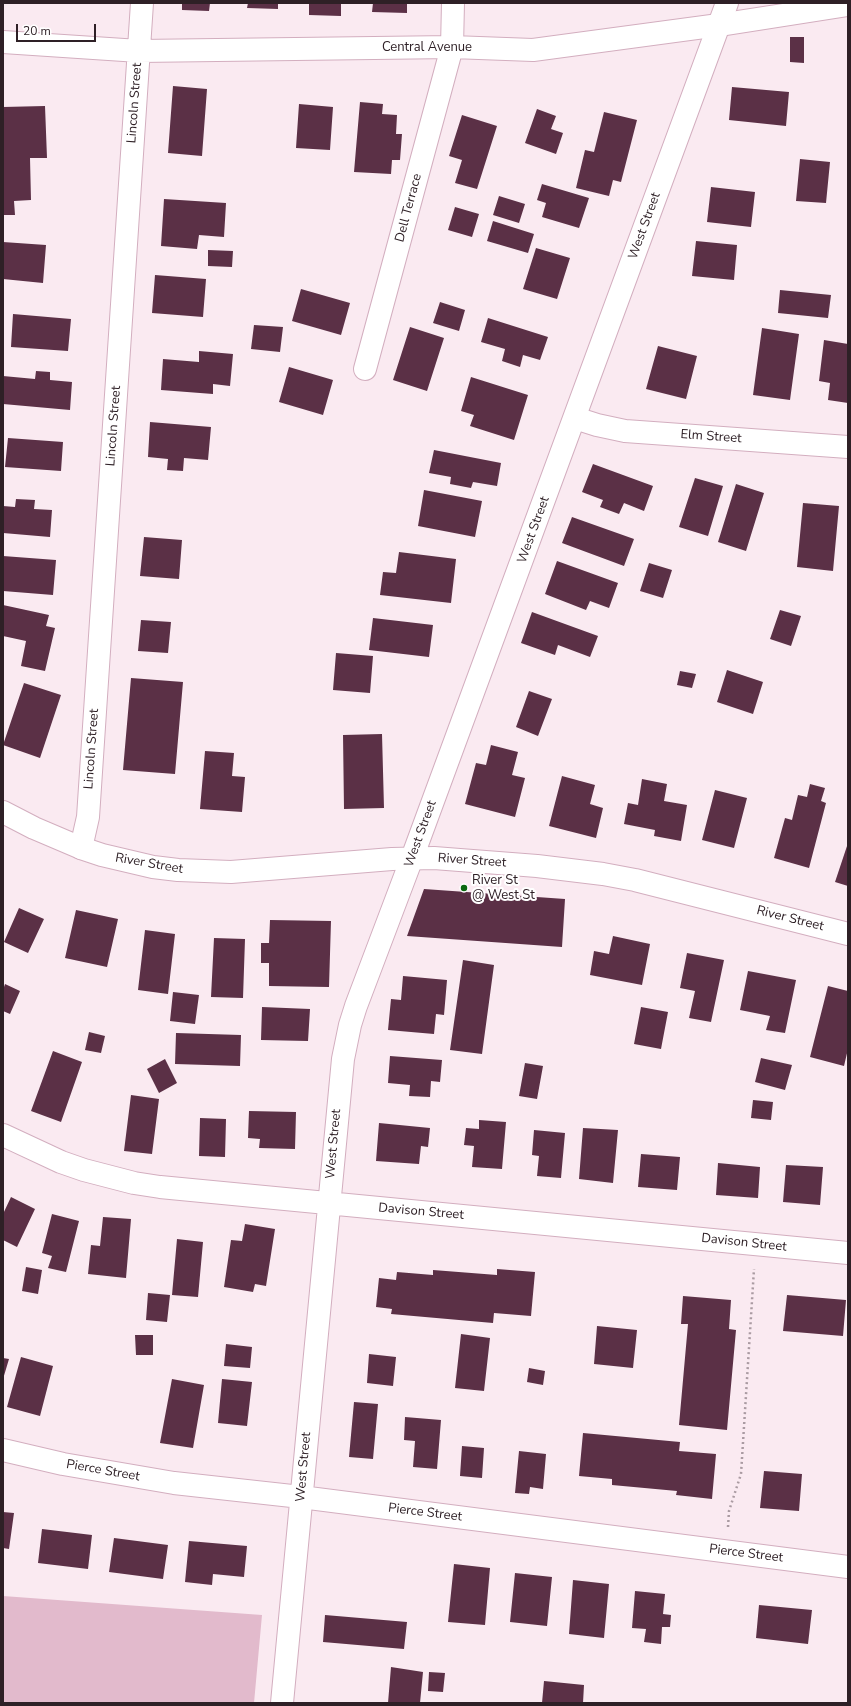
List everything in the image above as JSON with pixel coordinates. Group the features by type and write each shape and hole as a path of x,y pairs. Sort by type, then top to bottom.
{"street":[{"name":"Lincoln Street","path":"81,848 88,817 142,3"},
{"name":"Dell Terrace","path":"365,370 452,47 453,3"},
{"name":"West Street","path":"282,1703 340,1078 350,1025 727,3"},
{"name":"Central Avenue","path":"3,42 139,51 452,47 533,50 719,25 848,5"},
{"name":"Elm Street","path":"575,418 597,425 625,431 848,447"},
{"name":"River Street","path":"3,812 34,828 81,848 102,855 153,867 206,872 258,871 412,858 453,859 537,866 603,874 670,888 848,934"},
{"name":"Davison Street","path":"3,1135 61,1162 134,1183 190,1190 848,1253"},
{"name":"Pierce Street","path":"3,1450 63,1464 123,1475 848,1567"}],"path":[{"path":"726,1552 729,1511 741,1474 756,1244"}],"shaded area":[{"path":"3,1596 262,1615 254,1703 3,1703"}],"building":[{"path":"182,3 210,3 209,11 182,10"},
{"path":"248,3 278,3 278,9 247,8"},
{"path":"309,3 341,3 341,16 309,15"},
{"path":"373,3 407,3 407,13 372,12"},
{"path":"790,37 804,37 804,63 790,62"},
{"path":"173,86 207,89 202,156 168,153"},
{"path":"732,87 789,92 786,126 729,120"},
{"path":"360,102 383,104 382,114 397,115 396,134 402,134 400,160 392,160 391,174 354,172"},
{"path":"299,104 333,107 330,150 296,148"},
{"path":"45,106 47,158 30,158 31,200 14,201 15,215 3,215 3,107"},
{"path":"537,109 556,116 551,129 563,133 556,154 525,143"},
{"path":"604,112 637,120 621,182 613,180 609,196 576,188 585,150 594,152"},
{"path":"462,115 497,126 477,189 455,183 462,160 449,156"},
{"path":"800,159 830,162 826,203 796,201"},
{"path":"542,184 589,198 579,228 542,217 546,203 537,200"},
{"path":"711,187 755,192 751,227 707,222"},
{"path":"499,196 525,204 519,223 493,215"},
{"path":"164,199 226,203 224,237 199,235 197,249 161,246"},
{"path":"455,207 479,214 472,237 448,230"},
{"path":"493,221 534,234 528,253 487,241"},
{"path":"696,241 737,245 734,280 692,276"},
{"path":"3,242 46,245 43,283 3,279"},
{"path":"536,248 570,258 557,299 523,289"},
{"path":"208,250 233,251 232,267 208,266"},
{"path":"155,275 206,279 203,317 152,313"},
{"path":"301,289 350,303 341,335 292,321"},
{"path":"780,290 831,295 828,318 778,313"},
{"path":"440,302 465,310 459,331 433,323"},
{"path":"13,314 71,319 68,351 11,347"},
{"path":"488,318 548,337 540,360 523,355 520,367 502,361 505,349 481,342"},
{"path":"254,325 283,327 280,352 251,349"},
{"path":"410,327 444,338 427,391 393,380"},
{"path":"762,328 799,334 790,400 753,395"},
{"path":"824,340 848,344 848,403 828,400 830,383 819,381"},
{"path":"658,346 697,356 686,399 646,389"},
{"path":"199,351 233,354 230,386 213,384 213,394 161,390 163,359 199,362"},
{"path":"289,367 333,380 323,415 279,402"},
{"path":"36,371 50,372 50,380 72,382 70,410 3,404 3,376 35,379"},
{"path":"471,377 528,395 514,440 470,426 474,415 461,411"},
{"path":"150,422 211,427 208,460 184,458 183,471 167,470 168,459 148,457"},
{"path":"8,438 63,442 61,471 5,467"},
{"path":"434,450 501,463 497,486 473,482 471,488 450,484 451,477 429,473"},
{"path":"593,464 653,486 644,511 624,503 619,514 600,507 603,500 582,492"},
{"path":"695,478 723,486 708,536 679,527"},
{"path":"736,484 764,493 746,551 718,542"},
{"path":"424,490 482,501 475,537 418,526"},
{"path":"16,499 35,500 34,509 52,510 50,537 3,533 3,506 15,507"},
{"path":"803,503 839,506 833,571 797,567"},
{"path":"572,517 634,539 624,566 562,543"},
{"path":"144,537 182,540 179,579 140,576"},
{"path":"399,552 456,559 451,603 380,595 383,572 396,573"},
{"path":"3,556 56,560 53,595 3,591"},
{"path":"557,561 618,583 609,608 590,601 586,610 545,594"},
{"path":"649,563 672,570 663,598 640,591"},
{"path":"3,605 49,615 46,626 55,628 45,671 21,666 26,641 3,636"},
{"path":"780,610 801,616 791,646 770,639"},
{"path":"532,612 598,636 590,657 558,645 555,655 521,643"},
{"path":"373,618 433,625 429,657 369,650"},
{"path":"141,620 171,622 168,653 138,651"},
{"path":"336,653 373,656 370,693 333,690"},
{"path":"727,670 763,682 753,714 717,702"},
{"path":"680,671 696,674 692,688 677,685"},
{"path":"131,678 183,682 175,774 123,770"},
{"path":"24,683 61,695 40,758 3,745"},
{"path":"529,691 552,699 538,736 516,727"},
{"path":"382,734 384,808 344,809 343,735"},
{"path":"491,745 518,752 512,775 525,778 515,817 465,804 476,763 486,765"},
{"path":"205,751 234,753 232,776 245,777 242,812 200,809"},
{"path":"562,776 595,785 590,804 603,808 596,838 549,826"},
{"path":"642,779 667,784 664,801 687,805 681,841 654,836 655,830 624,824 628,803 638,805"},
{"path":"810,784 825,788 821,801 826,803 809,868 774,858 785,818 792,820 798,795 807,797"},
{"path":"715,790 747,798 734,848 702,840"},
{"path":"848,843 848,886 835,882"},
{"path":"424,889 565,899 562,947 407,936"},
{"path":"19,908 44,919 28,953 4,942"},
{"path":"76,910 118,919 107,967 65,958"},
{"path":"270,920 331,921 329,987 269,986 269,963 261,963 261,943 269,943"},
{"path":"145,930 175,934 168,994 138,990"},
{"path":"613,936 650,944 642,985 590,975 594,951 609,954"},
{"path":"214,938 245,939 243,998 211,997"},
{"path":"687,953 724,960 711,1022 689,1018 695,991 680,988"},
{"path":"463,960 494,965 482,1054 450,1050"},
{"path":"748,971 796,980 785,1033 766,1030 770,1016 740,1010"},
{"path":"403,976 447,980 444,1015 436,1014 434,1034 388,1030 391,999 401,1000"},
{"path":"5,984 20,991 10,1014 3,1011 3,990"},
{"path":"828,986 848,991 848,1049 844,1066 810,1057"},
{"path":"173,992 199,995 195,1024 170,1021"},
{"path":"262,1007 310,1009 308,1041 261,1040"},
{"path":"641,1007 668,1012 661,1049 634,1044"},
{"path":"89,1032 105,1036 101,1053 85,1050"},
{"path":"176,1033 241,1035 240,1066 175,1064"},
{"path":"53,1051 82,1062 61,1122 31,1111"},
{"path":"390,1056 442,1060 440,1082 431,1081 430,1097 409,1096 410,1085 388,1083"},
{"path":"761,1058 792,1065 785,1090 755,1082"},
{"path":"165,1059 177,1083 159,1093 147,1069"},
{"path":"525,1063 543,1066 537,1099 519,1096"},
{"path":"131,1095 159,1099 152,1154 124,1151"},
{"path":"753,1100 773,1102 771,1120 751,1118"},
{"path":"249,1111 296,1112 295,1149 259,1148 260,1139 248,1138"},
{"path":"200,1118 226,1119 225,1157 199,1156"},
{"path":"479,1120 506,1122 502,1169 472,1167 474,1146 464,1145 466,1128 479,1129"},
{"path":"379,1123 430,1128 428,1147 421,1146 419,1164 376,1161"},
{"path":"583,1128 618,1130 613,1183 579,1179"},
{"path":"534,1130 565,1133 561,1178 537,1176 539,1156 532,1155"},
{"path":"641,1154 680,1157 677,1190 638,1187"},
{"path":"718,1163 760,1167 758,1198 716,1195"},
{"path":"786,1165 823,1167 820,1205 783,1202"},
{"path":"11,1197 35,1209 17,1247 3,1240 3,1214"},
{"path":"52,1214 79,1221 66,1272 48,1268 52,1256 42,1253"},
{"path":"103,1217 131,1219 126,1278 88,1274 91,1245 100,1246"},
{"path":"245,1224 275,1229 266,1286 255,1284 253,1292 224,1287 231,1240 242,1241"},
{"path":"177,1239 203,1242 198,1297 172,1295"},
{"path":"26,1267 42,1270 38,1294 22,1291"},
{"path":"497,1269 535,1272 531,1316 494,1313 493,1323 391,1314 392,1309 376,1307 379,1278 396,1280 397,1272 433,1275 433,1270 497,1275"},
{"path":"148,1293 170,1295 167,1322 146,1320"},
{"path":"787,1295 846,1300 843,1336 783,1331"},
{"path":"683,1296 731,1300 729,1329 736,1330 727,1430 679,1425 688,1324 681,1324"},
{"path":"597,1326 637,1330 633,1368 594,1364"},
{"path":"461,1334 490,1338 484,1391 455,1388"},
{"path":"135,1335 153,1335 153,1355 136,1355"},
{"path":"226,1344 252,1347 250,1368 224,1366"},
{"path":"369,1354 396,1357 393,1386 367,1383"},
{"path":"21,1357 53,1366 40,1416 7,1407"},
{"path":"3,1358 9,1359 3,1379"},
{"path":"529,1368 545,1371 543,1385 527,1382"},
{"path":"172,1379 204,1385 193,1448 160,1443"},
{"path":"222,1379 252,1382 247,1426 218,1423"},
{"path":"354,1402 378,1404 373,1459 349,1457"},
{"path":"405,1417 441,1420 437,1469 413,1467 415,1441 404,1440"},
{"path":"583,1433 680,1442 679,1451 716,1454 712,1499 676,1495 677,1491 612,1485 612,1479 579,1476"},
{"path":"462,1446 484,1448 482,1478 460,1476"},
{"path":"519,1451 546,1454 543,1489 530,1487 529,1494 515,1493"},
{"path":"764,1471 802,1474 799,1511 760,1508"},
{"path":"3,1512 14,1513 9,1549 3,1548"},
{"path":"42,1529 92,1535 88,1569 38,1563"},
{"path":"114,1538 168,1545 163,1579 109,1572"},
{"path":"189,1541 247,1546 244,1577 213,1574 212,1585 185,1582"},
{"path":"454,1564 490,1568 485,1625 448,1622"},
{"path":"515,1573 552,1577 547,1626 510,1622"},
{"path":"573,1580 609,1584 604,1638 569,1634"},
{"path":"635,1591 665,1594 663,1614 671,1615 670,1627 662,1627 661,1644 644,1642 646,1629 632,1628"},
{"path":"759,1605 812,1610 808,1644 756,1638"},
{"path":"325,1615 407,1622 404,1649 323,1642"},
{"path":"391,1667 423,1672 420,1703 388,1703"},
{"path":"429,1672 445,1673 443,1692 428,1691"},
{"path":"544,1681 584,1685 583,1703 542,1703"}],"place":[{"name":"River St @ West St","path":"464,888"}]}
